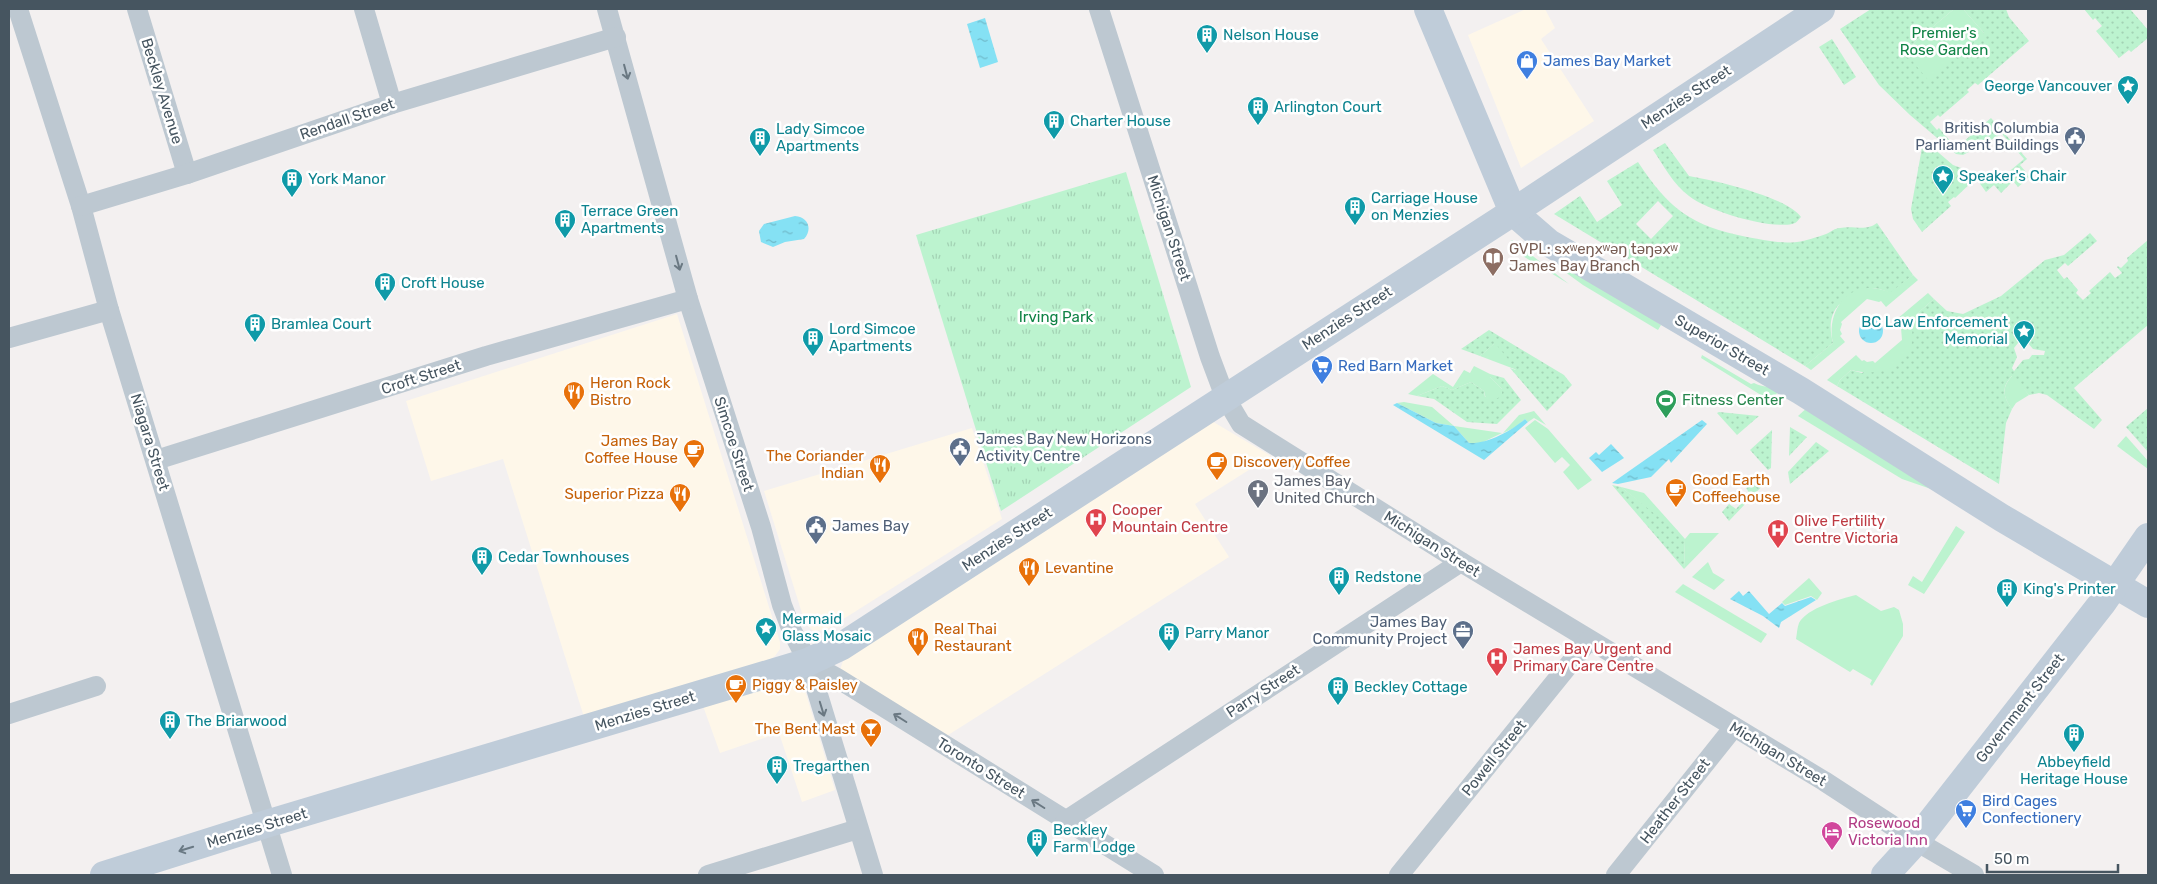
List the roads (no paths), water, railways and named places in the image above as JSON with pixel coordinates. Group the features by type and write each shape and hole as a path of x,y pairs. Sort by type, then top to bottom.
{"street":[{"name":"Niagara Street","path":"18,9 81,206 109,310 282,875"},
{"name":"Beckley Avenue","path":"137,9 187,174"},
{"path":"364,9 392,104"},
{"name":"Simcoe Street","path":"607,9 688,299 761,527 782,605 792,631 808,662 873,875"},
{"name":"Michigan Street","path":"1099,9 1210,357 1225,397 1241,424 1461,562 1824,781 1916,841 1974,875"},
{"name":"Superior Street","path":"1428,9 1512,212 1549,243 1801,391 1970,498 2148,604"},
{"name":"Menzies Street","path":"104,875 266,824 808,662 842,646 1512,212 1818,10"},
{"name":"Rendall Street","path":"81,206 187,174 392,104 616,37"},
{"name":"Croft Street","path":"156,460 486,356 688,299"},
{"path":"9,338 109,310"},
{"name":"Government Street","path":"1885,875 1916,841 2116,585 2148,537"},
{"name":"Parry Street","path":"1066,821 1461,562"},
{"name":"Powell Street","path":"1399,875 1589,640"},
{"name":"Toronto Street","path":"808,662 1154,875"},
{"path":"9,714 96,686"},
{"name":"Heather Street","path":"1616,875 1734,727"},
{"path":"708,875 858,829"}],"water":[{"path":"985,18 998,62 980,68 967,24"},
{"path":"795,216 803,219 808,224 809,228 804,239 785,242 773,247 761,242 759,231 764,224"},
{"path":"1871,319 1876,320 1882,326 1882,336 1876,342 1871,343 1866,342 1860,336 1859,331 1860,326 1866,320"},
{"path":"1397,403 1436,423 1454,426 1469,443 1476,443 1499,436 1525,419 1528,422 1484,460 1393,405"},
{"path":"1702,420 1707,424 1671,463 1669,459 1651,477 1618,484 1612,483"},
{"path":"1611,444 1624,458 1602,472 1589,458 1596,452 1599,455"},
{"path":"1739,591 1743,596 1749,591 1769,614 1782,603 1785,606 1811,597 1816,600 1781,622 1779,628 1763,616 1730,599"}],"place":[{"name":"Nelson House","path":"1207,54"},
{"name":"James Bay Market","path":"1527,80"},
{"name":"George Vancouver","path":"2128,105"},
{"name":"Arlington Court","path":"1258,126"},
{"name":"Charter House","path":"1054,140"},
{"name":"British Columbia Parliament Buildings","path":"2075,156"},
{"name":"Lady Simcoe Apartments","path":"760,157"},
{"name":"Speaker's Chair","path":"1943,195"},
{"name":"York Manor","path":"292,198"},
{"name":"Carriage House on Menzies","path":"1355,226"},
{"name":"Terrace Green Apartments","path":"565,239"},
{"name":"GVPL: sxʷeŋxʷəŋ təŋəxʷ James Bay Branch","path":"1493,277"},
{"name":"Croft House","path":"385,302"},
{"name":"Bramlea Court","path":"255,343"},
{"name":"BC Law Enforcement Memorial","path":"2024,350"},
{"name":"Lord Simcoe Apartments","path":"813,357"},
{"name":"Red Barn Market","path":"1322,385"},
{"name":"Heron Rock Bistro","path":"574,411"},
{"name":"Fitness Center","path":"1666,419"},
{"name":"James Bay New Horizons Activity Centre","path":"960,467"},
{"name":"James Bay Coffee House","path":"694,469"},
{"name":"Discovery Coffee","path":"1217,481"},
{"name":"The Coriander Indian","path":"880,484"},
{"name":"Good Earth Coffeehouse","path":"1676,508"},
{"name":"James Bay United Church","path":"1258,509"},
{"name":"Superior Pizza","path":"680,513"},
{"name":"Cooper Mountain Centre","path":"1096,538"},
{"name":"James Bay","path":"816,545"},
{"name":"Olive Fertility Centre Victoria","path":"1778,549"},
{"name":"Cedar Townhouses","path":"482,576"},
{"name":"Levantine","path":"1029,587"},
{"name":"Redstone","path":"1339,596"},
{"name":"King's Printer","path":"2007,608"},
{"name":"Mermaid Glass Mosaic","path":"766,647"},
{"name":"James Bay Community Project","path":"1463,650"},
{"name":"Parry Manor","path":"1169,652"},
{"name":"Real Thai Restaurant","path":"918,657"},
{"name":"James Bay Urgent and Primary Care Centre","path":"1497,677"},
{"name":"Piggy & Paisley","path":"736,704"},
{"name":"Beckley Cottage","path":"1338,706"},
{"name":"The Briarwood","path":"170,740"},
{"name":"The Bent Mast","path":"871,748"},
{"name":"Abbeyfield Heritage House","path":"2074,753"},
{"name":"Tregarthen","path":"777,785"},
{"name":"Bird Cages Confectionery","path":"1966,829"},
{"name":"Rosewood Victoria Inn","path":"1832,851"},
{"name":"Beckley Farm Lodge","path":"1037,858"}],"park label":[{"name":"Premier's Rose Garden","path":"1944,42"},
{"name":"Irving Park","path":"1056,317"}]}
